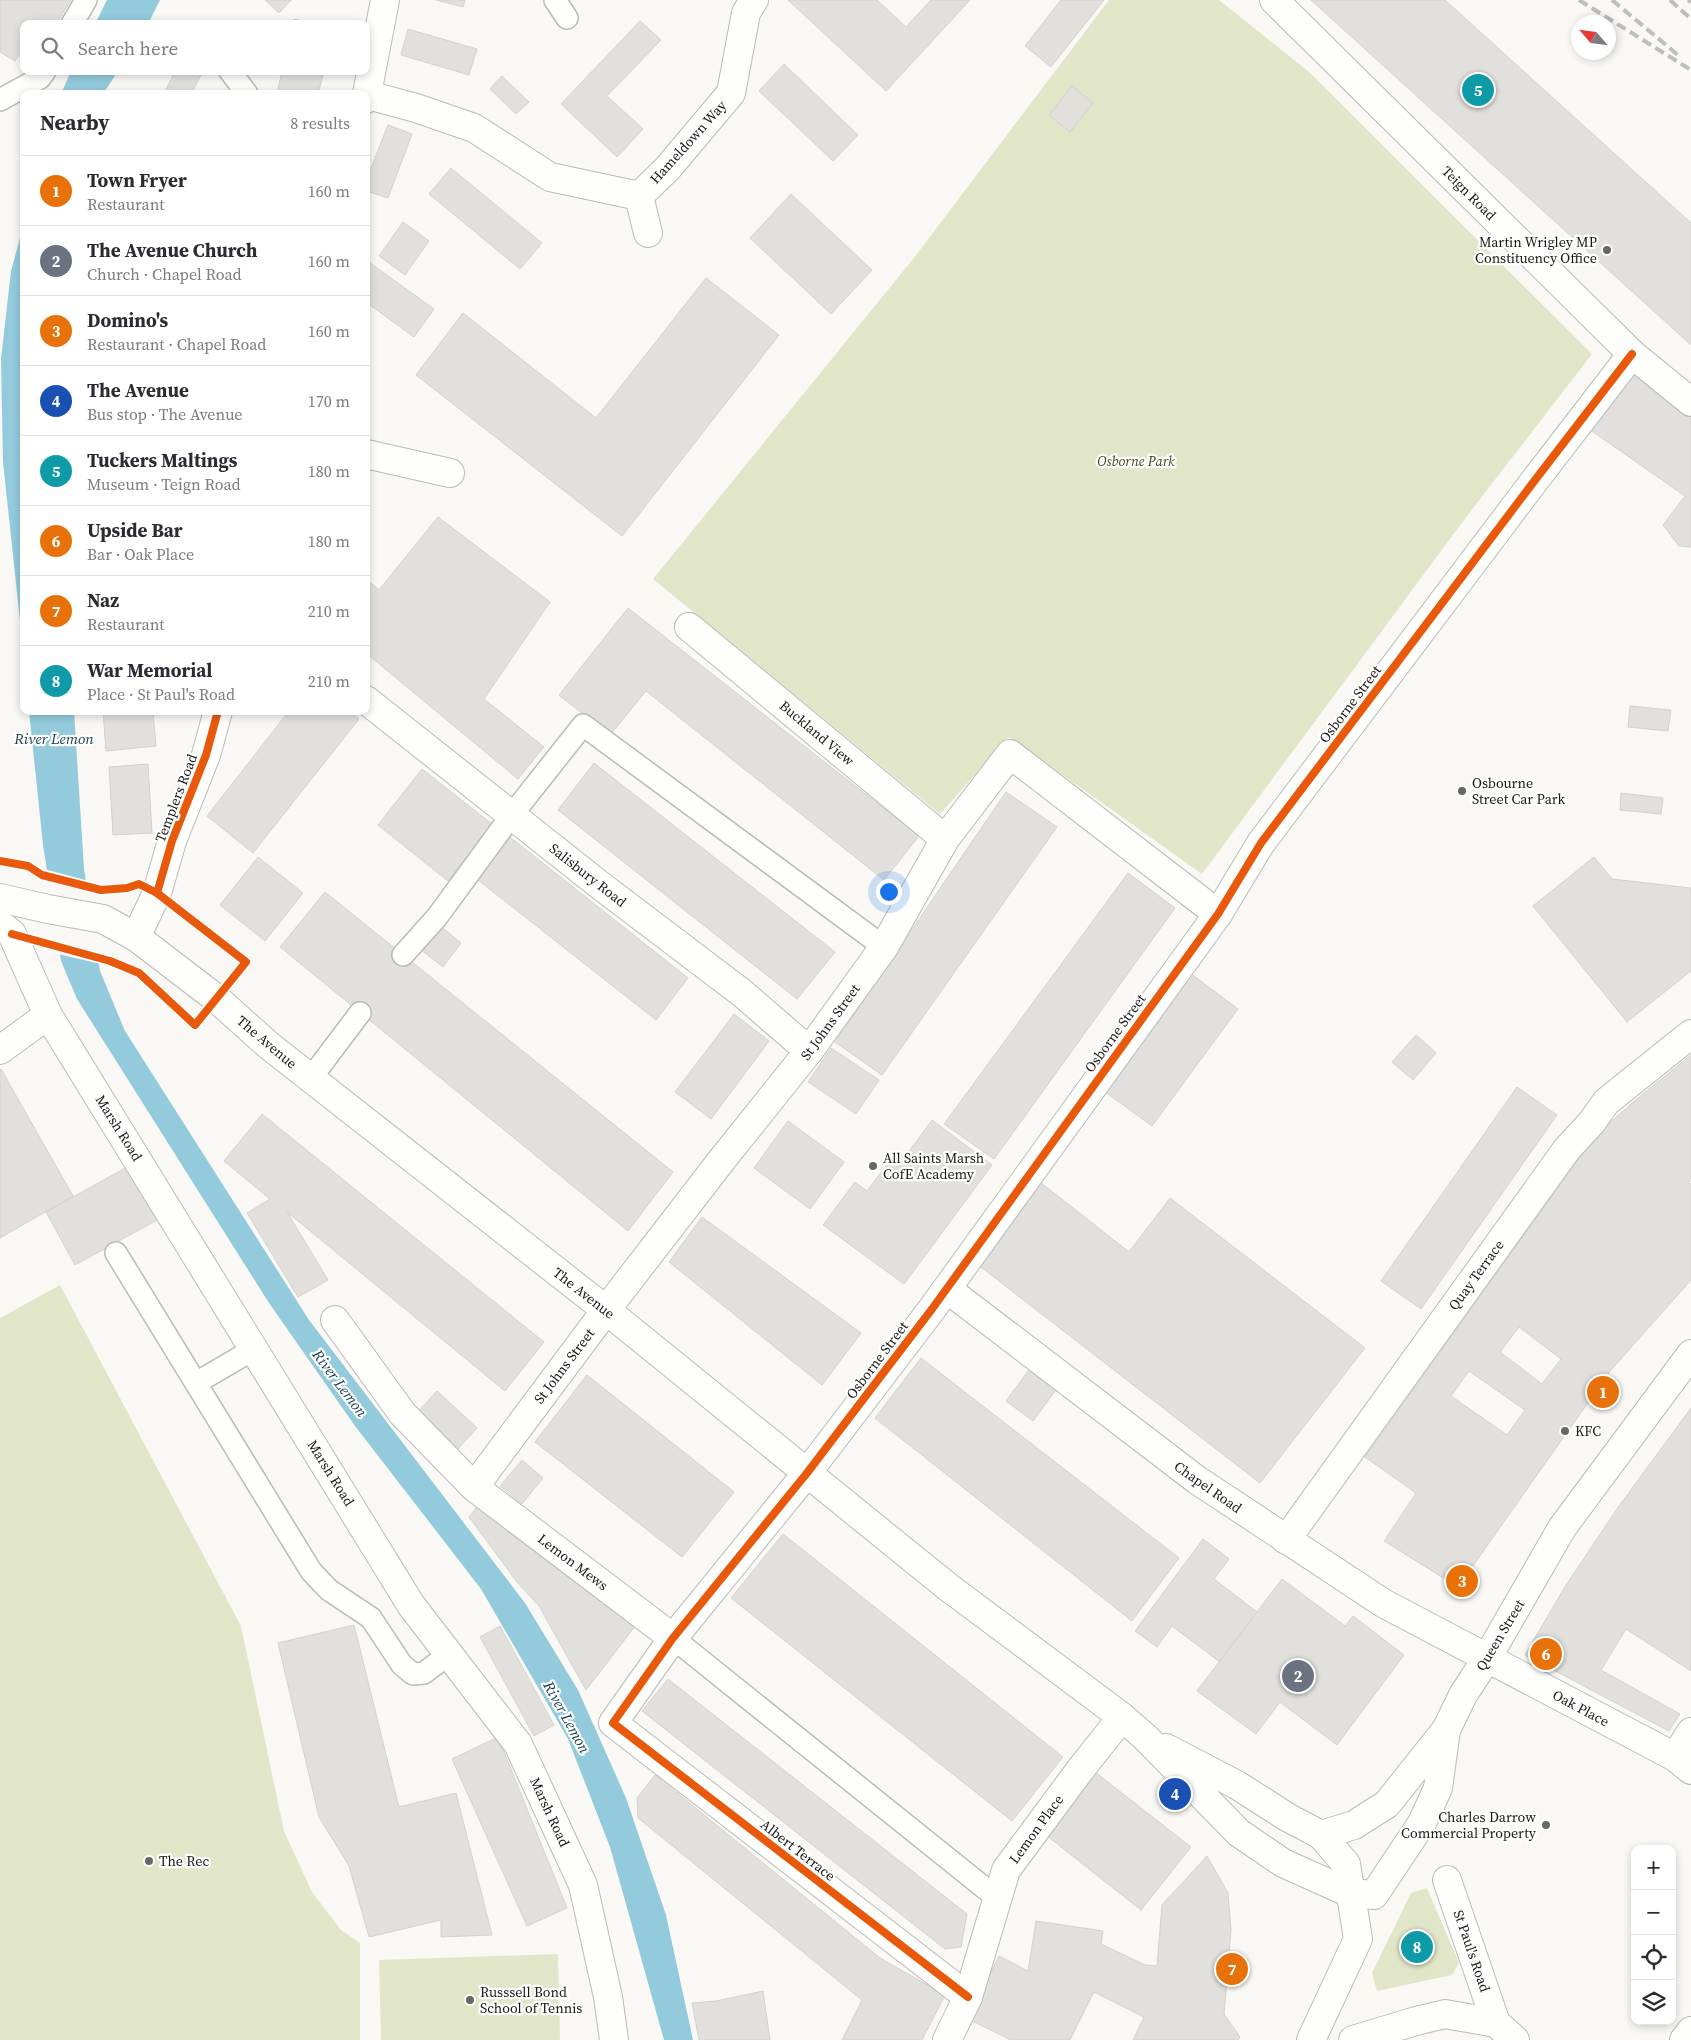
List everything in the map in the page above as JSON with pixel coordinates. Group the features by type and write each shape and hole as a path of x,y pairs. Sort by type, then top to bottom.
{"street":[{"path":"368,90 385,0"},
{"name":"Hameldown Way","path":"639,196 667,170 731,93 746,13 754,0"},
{"name":"Teign Road","path":"1274,0 1632,354 1691,402"},
{"name":"Hameldown Way","path":"370,98 416,108 474,128 550,177 639,196"},
{"name":"Hameldown Way","path":"639,196 648,233"},
{"name":"Osborne Street","path":"612,1723 673,1638 807,1473 947,1289 1218,914 1261,843 1526,491 1632,354"},
{"path":"370,455 450,473"},
{"name":"Buckland View","path":"689,627 945,839"},
{"name":"Salisbury Road","path":"370,703 511,816 742,993 809,1051"},
{"name":"Templers Road","path":"136,937 157,893 172,841 206,755 217,715"},
{"name":"St Johns Street","path":"474,1487 606,1310 809,1051 884,947 945,839 1010,754 1218,914"},
{"name":"The Avenue","path":"0,898 103,919 136,937 217,999 267,1044 606,1310 948,1587 1122,1717 1145,1737 1239,1833 1283,1863 1362,1894"},
{"name":"Marsh Road","path":"0,924 12,934 48,1015 411,1605 518,1744 583,1885 608,1997 614,2040"},
{"path":"0,1050 48,1015"},
{"name":"Quay Terrace","path":"1286,1540 1567,1148 1592,1122 1606,1102 1691,1034"},
{"name":"Chapel Road","path":"947,1289 1197,1480 1383,1603 1487,1658"},
{"name":"Lemon Mews","path":"335,1320 402,1413 474,1487 673,1638"},
{"name":"Queen Street","path":"1362,1894 1422,1822 1438,1788 1446,1730 1463,1695 1487,1658 1562,1528 1691,1354"},
{"name":"Oak Place","path":"1487,1658 1683,1764 1691,1732"},
{"name":"Lemon Place","path":"947,2040 968,1997 1006,1870 1122,1717"},
{"name":"Albert Terrace","path":"612,1723 968,1997"},
{"path":"1321,1835 1354,1825 1387,1804 1446,1730"},
{"name":"The Avenue","path":"1145,1737 1237,1785 1287,1817 1321,1835"},
{"name":"Queen Street","path":"1311,2040 1358,1939 1362,1894 1346,1864 1321,1835"},
{"name":"St Paul's Road","path":"1447,1880 1506,2031"},
{"name":"St Paul's Road","path":"1353,2040 1445,2014 1506,2031"},
{"path":"1684,2040 1691,2031"}],"lane":[{"path":"74,20 86,0"},
{"path":"555,0 567,18"},
{"path":"0,100 42,75"},
{"path":"233,75 243,90"},
{"path":"403,955 437,917 511,816 583,725 884,947"},
{"path":"311,1078 360,1013"},
{"path":"116,1253 311,1572 329,1590 371,1618 402,1666 413,1674 424,1673 449,1654"},
{"path":"196,1383 254,1349"},
{"path":"673,1638 997,1898"}],"green space":[{"name":"Osborne Park","path":"1109,0 1219,0 1308,71 1592,354 1464,520 1202,874 1009,737 940,814 653,579 913,259"},
{"name":"The Rec","path":"60,1285 241,1626 284,1831 312,1892 341,1930 360,1943 360,2040 0,2040 0,1318"},
{"path":"1427,1888 1459,1963 1452,1975 1377,1991 1372,1973 1411,1893"},
{"name":"Russsell Bond School of Tennis","path":"558,1954 560,2040 381,2040 379,1960"}],"water":[{"path":"107,0 160,0 150,20 97,20"},
{"path":"69,75 115,75 106,90 63,90"},
{"path":"20,238 20,621 3,462 1,359 11,271"},
{"name":"River Lemon","path":"29,715 74,715 84,869 100,971 125,1031 309,1320 525,1603 578,1690 626,1798 666,1915 693,2040 664,2040 610,1847 568,1739 481,1589 355,1426 269,1303 77,999 61,961 43,845"}],"pier":[{"path":"44,869 89,881 101,964 58,954"}],"building":[{"path":"0,0 71,0 58,20 20,20 20,54 15,61 0,52"},
{"path":"265,0 291,0 279,13"},
{"path":"436,0 465,0 463,7"},
{"path":"788,0 877,0 906,27 931,0 970,0 886,91"},
{"path":"1061,0 1104,0 1051,67 1025,46"},
{"path":"1311,0 1445,0 1691,223 1691,345"},
{"path":"640,21 661,40 607,96 643,129 617,157 561,104"},
{"path":"408,29 477,49 469,75 401,55"},
{"path":"784,64 858,135 833,161 759,91"},
{"path":"173,75 201,75 193,90 166,90"},
{"path":"281,75 323,75 319,90 278,90"},
{"path":"502,76 529,102 516,114 490,89"},
{"path":"1072,86 1093,103 1070,132 1049,115"},
{"path":"388,125 412,134 388,198 370,192 370,171"},
{"path":"451,168 542,243 520,269 429,194"},
{"path":"791,194 872,270 831,314 750,238"},
{"path":"403,222 429,241 405,275 379,256"},
{"path":"370,263 434,309 414,337 370,305"},
{"path":"706,278 779,335 622,536 416,375 463,313 596,418"},
{"path":"1633,365 1691,416 1691,547 1679,546 1663,525 1685,496 1586,427"},
{"path":"438,517 550,602 484,699 544,747 518,779 370,656 370,582 379,590"},
{"path":"628,608 919,836 884,880 646,691 610,735 559,695"},
{"path":"1630,706 1671,710 1668,731 1628,727"},
{"path":"103,715 153,715 156,746 106,751"},
{"path":"286,715 354,715 359,719 253,853 207,816"},
{"path":"594,763 835,952 797,999 558,810"},
{"path":"148,764 152,833 113,835 109,767"},
{"path":"422,769 492,824 448,881 378,825"},
{"path":"1006,792 1057,827 882,1075 835,1042"},
{"path":"1621,793 1663,798 1661,814 1620,810"},
{"path":"506,834 688,978 656,1020 473,876"},
{"path":"258,857 303,893 265,941 220,905"},
{"path":"1594,857 1612,879 1691,888 1691,971 1627,1022 1533,906"},
{"path":"1128,873 1175,908 994,1159 944,1124"},
{"path":"325,892 673,1172 628,1231 280,947"},
{"path":"439,925 461,943 443,967 420,949"},
{"path":"1190,973 1238,1009 1152,1126 1104,1091"},
{"path":"734,1014 769,1041 711,1119 675,1092"},
{"path":"1416,1035 1436,1053 1413,1080 1392,1062"},
{"path":"831,1048 879,1080 856,1114 808,1082"},
{"path":"1691,1055 1691,1177 1689,1182 1691,1184 1691,1280 1611,1370 1458,1587 1384,1541 1416,1493 1365,1457 1595,1136","holes":["1519,1327 1561,1359 1542,1384 1500,1352","1469,1371 1525,1410 1507,1435 1451,1396"]},
{"path":"0,1070 73,1196 0,1238"},
{"path":"1517,1087 1557,1115 1421,1309 1381,1281"},
{"path":"262,1114 544,1342 505,1391 287,1212 328,1280 298,1297 247,1213 270,1199 224,1161"},
{"path":"932,1120 992,1165 904,1284 823,1225 855,1182 867,1191 897,1151 905,1157"},
{"path":"788,1121 844,1162 810,1209 754,1168"},
{"path":"129,1166 159,1219 75,1265 46,1212"},
{"path":"1040,1182 1129,1252 1170,1198 1365,1348 1260,1483 977,1264"},
{"path":"702,1217 861,1333 822,1385 669,1262"},
{"path":"921,1358 1179,1558 1132,1621 875,1418"},
{"path":"1031,1367 1058,1387 1033,1421 1006,1401"},
{"path":"587,1375 734,1492 682,1557 535,1442"},
{"path":"437,1391 477,1428 457,1450 417,1413"},
{"path":"1691,1408 1691,1671 1626,1629 1601,1670 1680,1714 1669,1731 1525,1655 1566,1585 1619,1506"},
{"path":"522,1460 543,1478 522,1504 500,1486"},
{"path":"481,1502 636,1625 586,1690 539,1606 517,1582 469,1517"},
{"path":"783,1534 1063,1757 1012,1821 731,1598"},
{"path":"1203,1539 1229,1559 1214,1579 1257,1612 1220,1662 1172,1626 1157,1647 1135,1631"},
{"path":"1282,1579 1345,1626 1353,1616 1404,1655 1337,1745 1280,1702 1256,1734 1197,1691"},
{"path":"354,1625 399,1807 456,1793 492,1935 441,1937 441,1920 369,1937 349,1866 319,1817 278,1643"},
{"path":"500,1626 554,1725 534,1736 480,1637"},
{"path":"668,1679 967,1914 961,1947 945,1949 642,1711"},
{"path":"498,1737 567,1908 527,1926 452,1759"},
{"path":"1095,1772 1191,1847 1141,1910 1046,1835"},
{"path":"655,1775 880,1958 945,1995 922,2040 842,2040 862,2000 638,1818 637,1798"},
{"path":"1207,1856 1228,1893 1231,1930 1224,2014 1240,2037 1238,2040 1133,2040 1144,2017 1094,1992 1070,2040 1011,2040 968,2019 999,1956 1028,1971 1036,1921 1103,1931 1101,1944 1145,1965 1157,1966 1162,1905"},
{"path":"763,1991 770,2040 699,2040 692,2003 716,2001"}],"railway":[{"path":"1579,0 1691,70"},
{"path":"1612,0 1678,55"},
{"path":"1670,0 1691,19"}],"cycle path":[{"path":"968,1997 613,1723 673,1638 807,1473 932,1309 1218,914 1261,843 1632,354"},
{"path":"157,893 172,841 206,755 217,715"},
{"path":"0,861 28,866 42,875 101,890 127,888 139,884 157,893 246,962 195,1025 139,973 110,961 12,934"}],"place":[{"name":"Tuckers Maltings","path":"1478,90"},
{"name":"Martin Wrigley MP Constituency Office","path":"1607,250"},
{"name":"Osbourne Street Car Park","path":"1462,791"},
{"name":"All Saints Marsh CofE Academy","path":"873,1166"},
{"name":"Town Fryer","path":"1603,1392"},
{"name":"KFC","path":"1565,1431"},
{"name":"Domino's","path":"1462,1581"},
{"name":"Upside Bar","path":"1546,1654"},
{"name":"The Avenue Church","path":"1298,1676"},
{"name":"The Avenue","path":"1175,1794"},
{"name":"Charles Darrow Commercial Property","path":"1546,1825"},
{"name":"The Rec","path":"149,1861"},
{"name":"War Memorial","path":"1417,1947"},
{"name":"Naz","path":"1232,1969"},
{"name":"Russsell Bond School of Tennis","path":"470,2000"}]}
